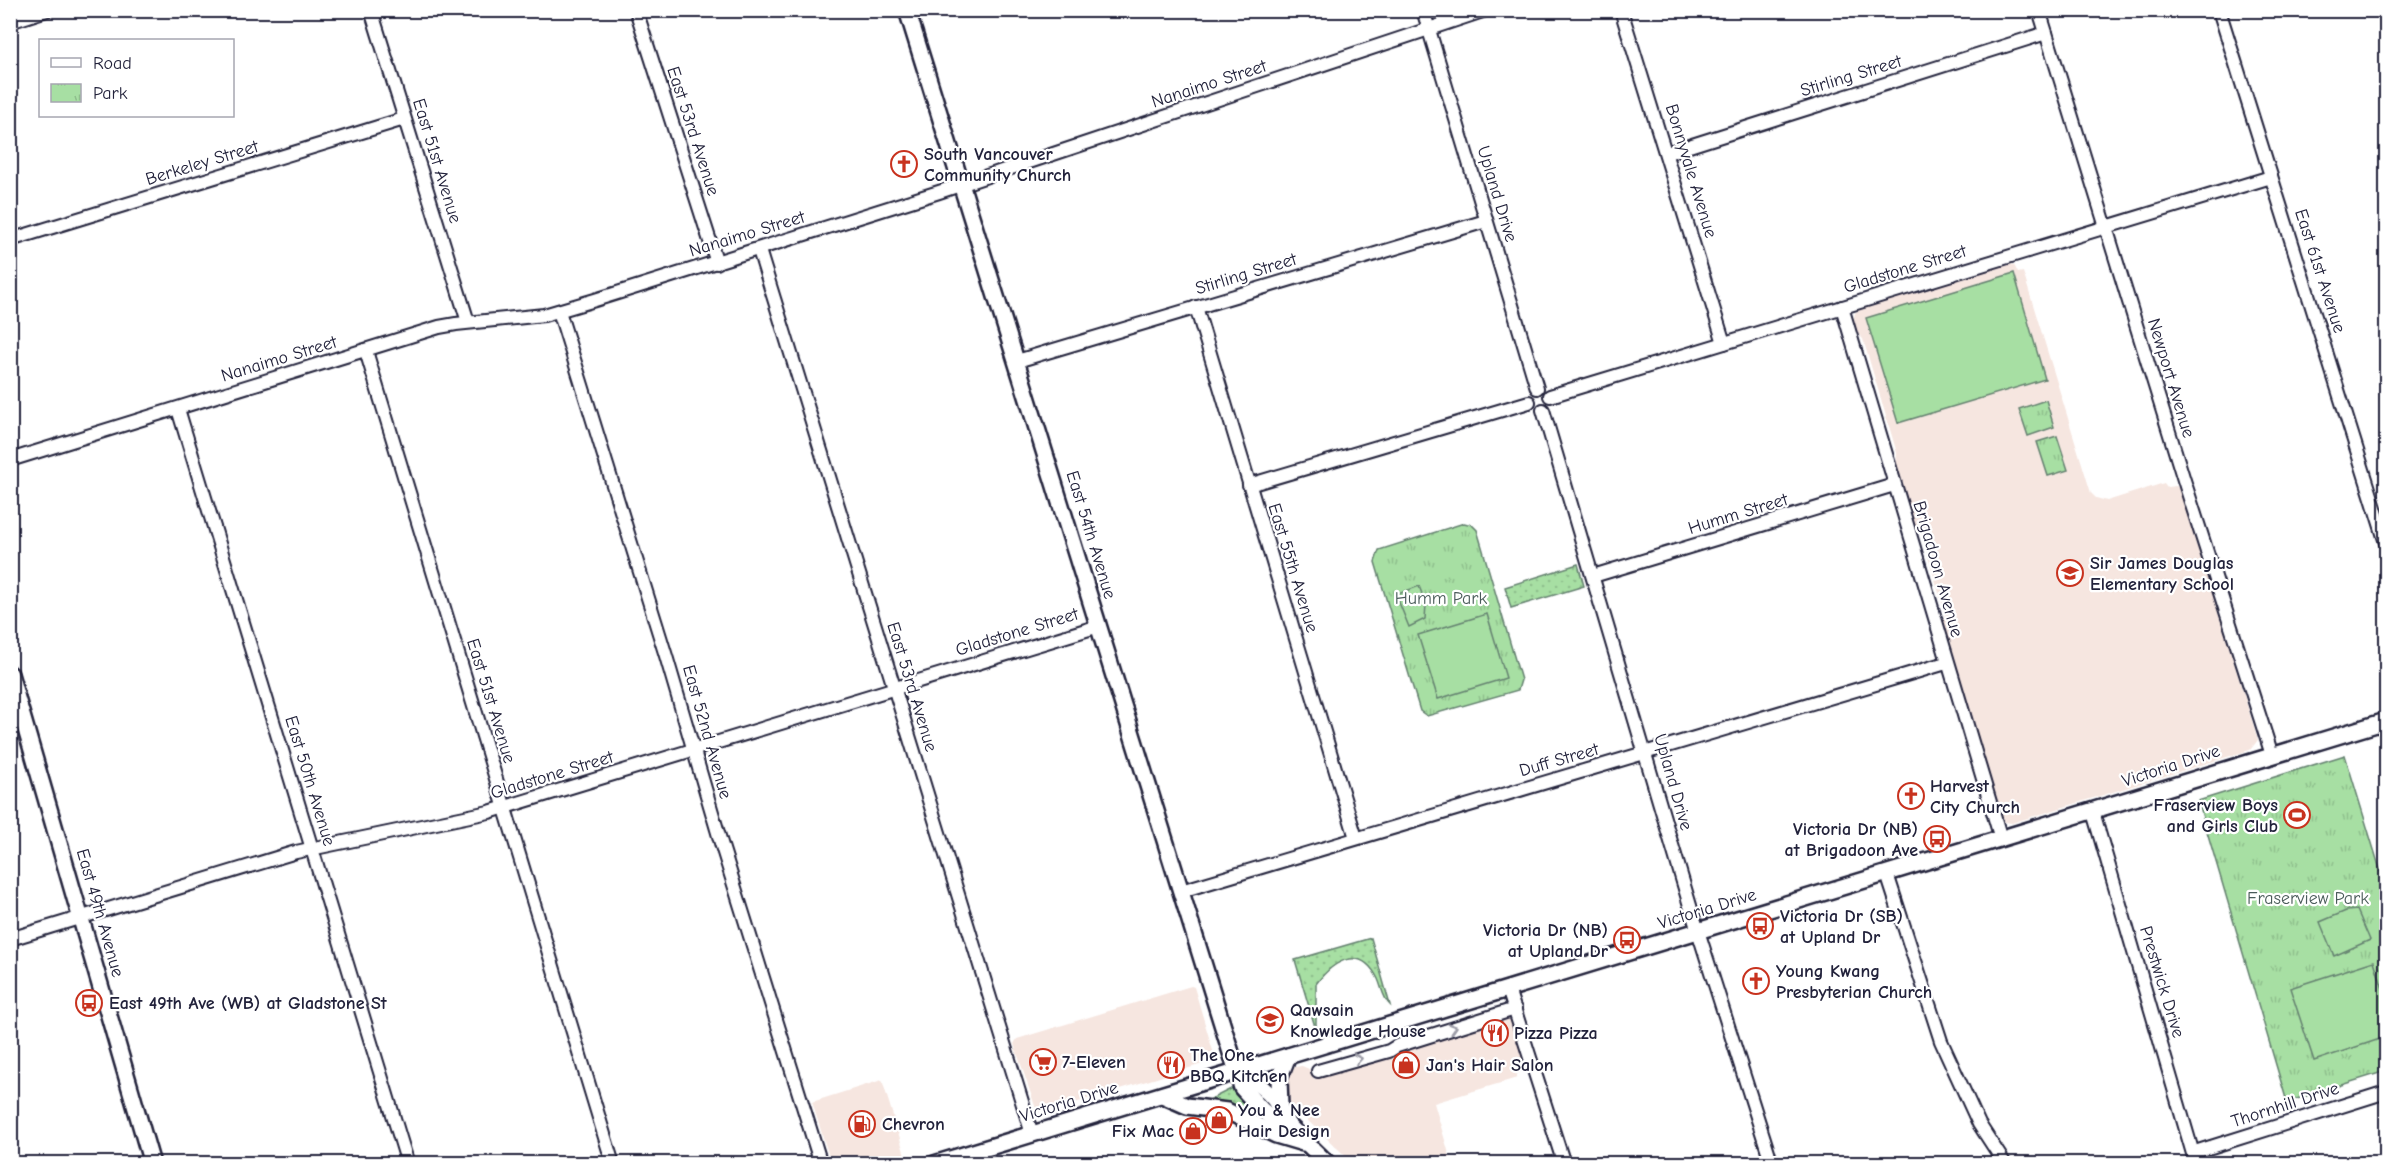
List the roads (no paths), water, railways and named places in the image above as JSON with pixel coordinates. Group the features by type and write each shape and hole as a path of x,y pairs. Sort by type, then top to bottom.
{"street":[{"path":"10,22 47,10"},
{"name":"East 51st Avenue","path":"371,10 468,322"},
{"name":"East 53rd Avenue","path":"636,10 717,262"},
{"name":"East 54th Avenue","path":"907,10 1242,1088 1273,1119 1287,1124"},
{"name":"Upland Drive","path":"1423,10 1537,388"},
{"name":"Nanaimo Street","path":"10,460 439,327 544,315 559,311 759,250 1486,10"},
{"name":"Bonnyvale Avenue","path":"1621,10 1725,342"},
{"name":"Newport Avenue","path":"2039,10 2272,755"},
{"name":"East 61st Avenue","path":"2219,10 2386,543"},
{"name":"Stirling Street","path":"1667,153 2046,33"},
{"name":"Berkeley Street","path":"10,240 405,119"},
{"name":"Gladstone Street","path":"1550,396 2271,177"},
{"name":"Stirling Street","path":"1017,361 1485,221"},
{"name":"East 53rd Avenue","path":"759,250 1032,1134"},
{"name":"East 55th Avenue","path":"1196,307 1356,838"},
{"name":"Brigadoon Avenue","path":"1842,307 2001,839"},
{"name":"East 52nd Avenue","path":"559,311 821,1164"},
{"name":"East 51st Avenue","path":"366,351 613,1164"},
{"path":"1537,388 1544,389 1550,396 1549,405 1543,410 1534,409 1529,402 1529,396 1537,388"},
{"path":"1250,484 1529,402"},
{"name":"East 50th Avenue","path":"178,409 408,1164"},
{"name":"Upland Drive","path":"1543,410 1698,932 1772,1164"},
{"name":"Humm Street","path":"1593,576 1894,485"},
{"name":"Gladstone Street","path":"10,939 311,848 486,813 1099,626"},
{"name":"Duff Street","path":"1181,891 1947,663"},
{"name":"East 49th Avenue","path":"10,674 152,1164"},
{"name":"Victoria Drive","path":"934,1164 2386,721"},
{"name":"Prestwick Drive","path":"2092,812 2195,1158"},
{"path":"1887,874 1941,1041 1979,1124 2005,1164"},
{"path":"1508,989 1563,1164"},
{"path":"1318,1071 1389,1051 1397,1046 1515,1009"},
{"path":"1390,1026 1397,1046"},
{"path":"1288,1056 1279,1079 1280,1107 1287,1124 1328,1164"},
{"path":"1238,1071 1257,1083 1280,1107"},
{"name":"Thornhill Drive","path":"2195,1158 2386,1092"},
{"path":"1162,1095 1187,1106 1227,1111 1276,1135 1306,1144"}],"place":[{"name":"South Vancouver Community Church","path":"904,164"},
{"name":"Sir James Douglas Elementary School","path":"2070,573"},
{"name":"Harvest City Church","path":"1911,796"},
{"name":"Fraserview Boys and Girls Club","path":"2297,815"},
{"name":"Victoria Dr (NB) at Brigadoon Ave","path":"1937,839"},
{"name":"Victoria Dr (SB) at Upland Dr","path":"1760,926"},
{"name":"Victoria Dr (NB) at Upland Dr","path":"1627,940"},
{"name":"Young Kwang Presbyterian Church","path":"1756,981"},
{"name":"East 49th Ave (WB) at Gladstone St","path":"89,1003"},
{"name":"Qawsain Knowledge House","path":"1270,1020"},
{"name":"Pizza Pizza","path":"1495,1033"},
{"name":"7-Eleven","path":"1043,1062"},
{"name":"The One BBQ Kitchen","path":"1171,1065"},
{"name":"Jan's Hair Salon","path":"1406,1065"},
{"name":"You & Nee Hair Design","path":"1219,1120"},
{"name":"Chevron","path":"862,1124"},
{"name":"Fix Mac","path":"1193,1131"}],"park label":[{"name":"Humm Park","path":"1441,598"},
{"name":"Fraserview Park","path":"2308,898"}]}
